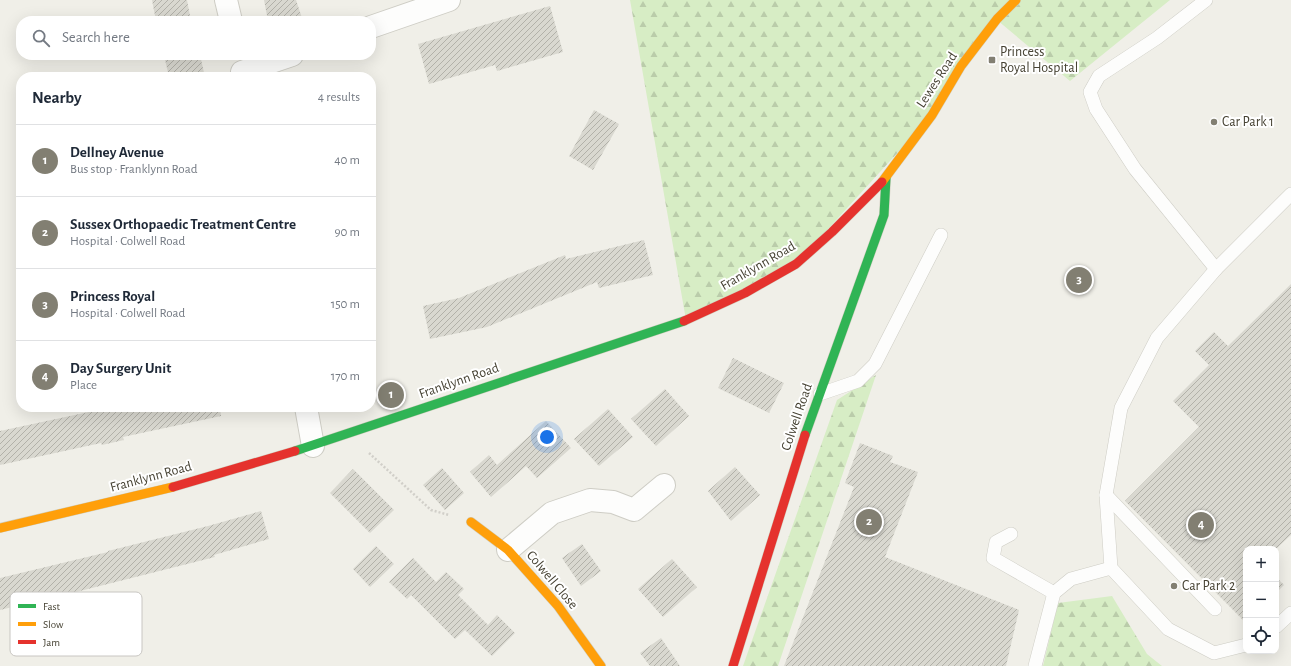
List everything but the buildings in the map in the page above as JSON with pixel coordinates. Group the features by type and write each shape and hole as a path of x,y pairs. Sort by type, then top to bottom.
{"main road":[{"name":"Lewes Road","path":"886,178 932,115 961,66 997,19 1016,0"},
{"name":"Colwell Road","path":"733,666 802,444 884,215 886,178"},
{"name":"Franklynn Road","path":"0,528 158,491 313,446 686,320 744,293 796,264 832,232 886,178"},
{"name":"Colwell Close","path":"471,522 508,550 558,606 601,666"}],"street":[{"path":"226,0 230,16"},
{"path":"376,25 449,0"},
{"path":"241,68 272,60"},
{"path":"307,412 313,446"},
{"path":"508,550 552,513 590,500 613,502 634,510 664,485"}],"lane":[{"path":"1206,0 1157,38 1099,76 1090,92 1096,109 1134,169 1216,269"},
{"path":"1243,646 1214,653 1168,629 1111,568 1106,495 1121,408 1157,338 1216,269 1291,194"},
{"path":"820,394 858,381 875,364 941,235"},
{"path":"1106,495 1215,609"},
{"path":"1011,534 996,542 993,558 1054,593"},
{"path":"1035,666 1054,593 1071,579 1111,568"},
{"path":"1279,625 1291,613"}],"path":[{"path":"348,434 431,510 471,522"}],"green space":[{"path":"630,0 1170,0 1070,81 997,20 932,115 796,264 686,320"},
{"path":"876,375 778,666 743,666 837,400"},
{"path":"1112,596 1147,654 1162,666 1043,666 1058,603"}],"traffic: fast":[{"path":"805,435 884,215 886,178"},
{"path":"295,451 684,321"}],"traffic: slow":[{"path":"882,182 932,115 961,66 997,19 1016,0"},
{"path":"0,528 173,487"},
{"path":"471,522 508,550 558,606 601,666"}],"traffic: jam":[{"path":"684,321 745,293 796,264 832,232 882,182"},
{"path":"733,666 805,435"},
{"path":"173,487 295,451"}],"place":[{"name":"Princess Royal Hospital","path":"992,60"},
{"name":"Car Park 1","path":"1214,122"},
{"name":"Princess Royal","path":"1079,280"},
{"name":"Dellney Avenue","path":"391,395"},
{"name":"Sussex Orthopaedic Treatment Centre","path":"869,522"},
{"name":"Day Surgery Unit","path":"1201,525"},
{"name":"Car Park 2","path":"1174,586"}]}
